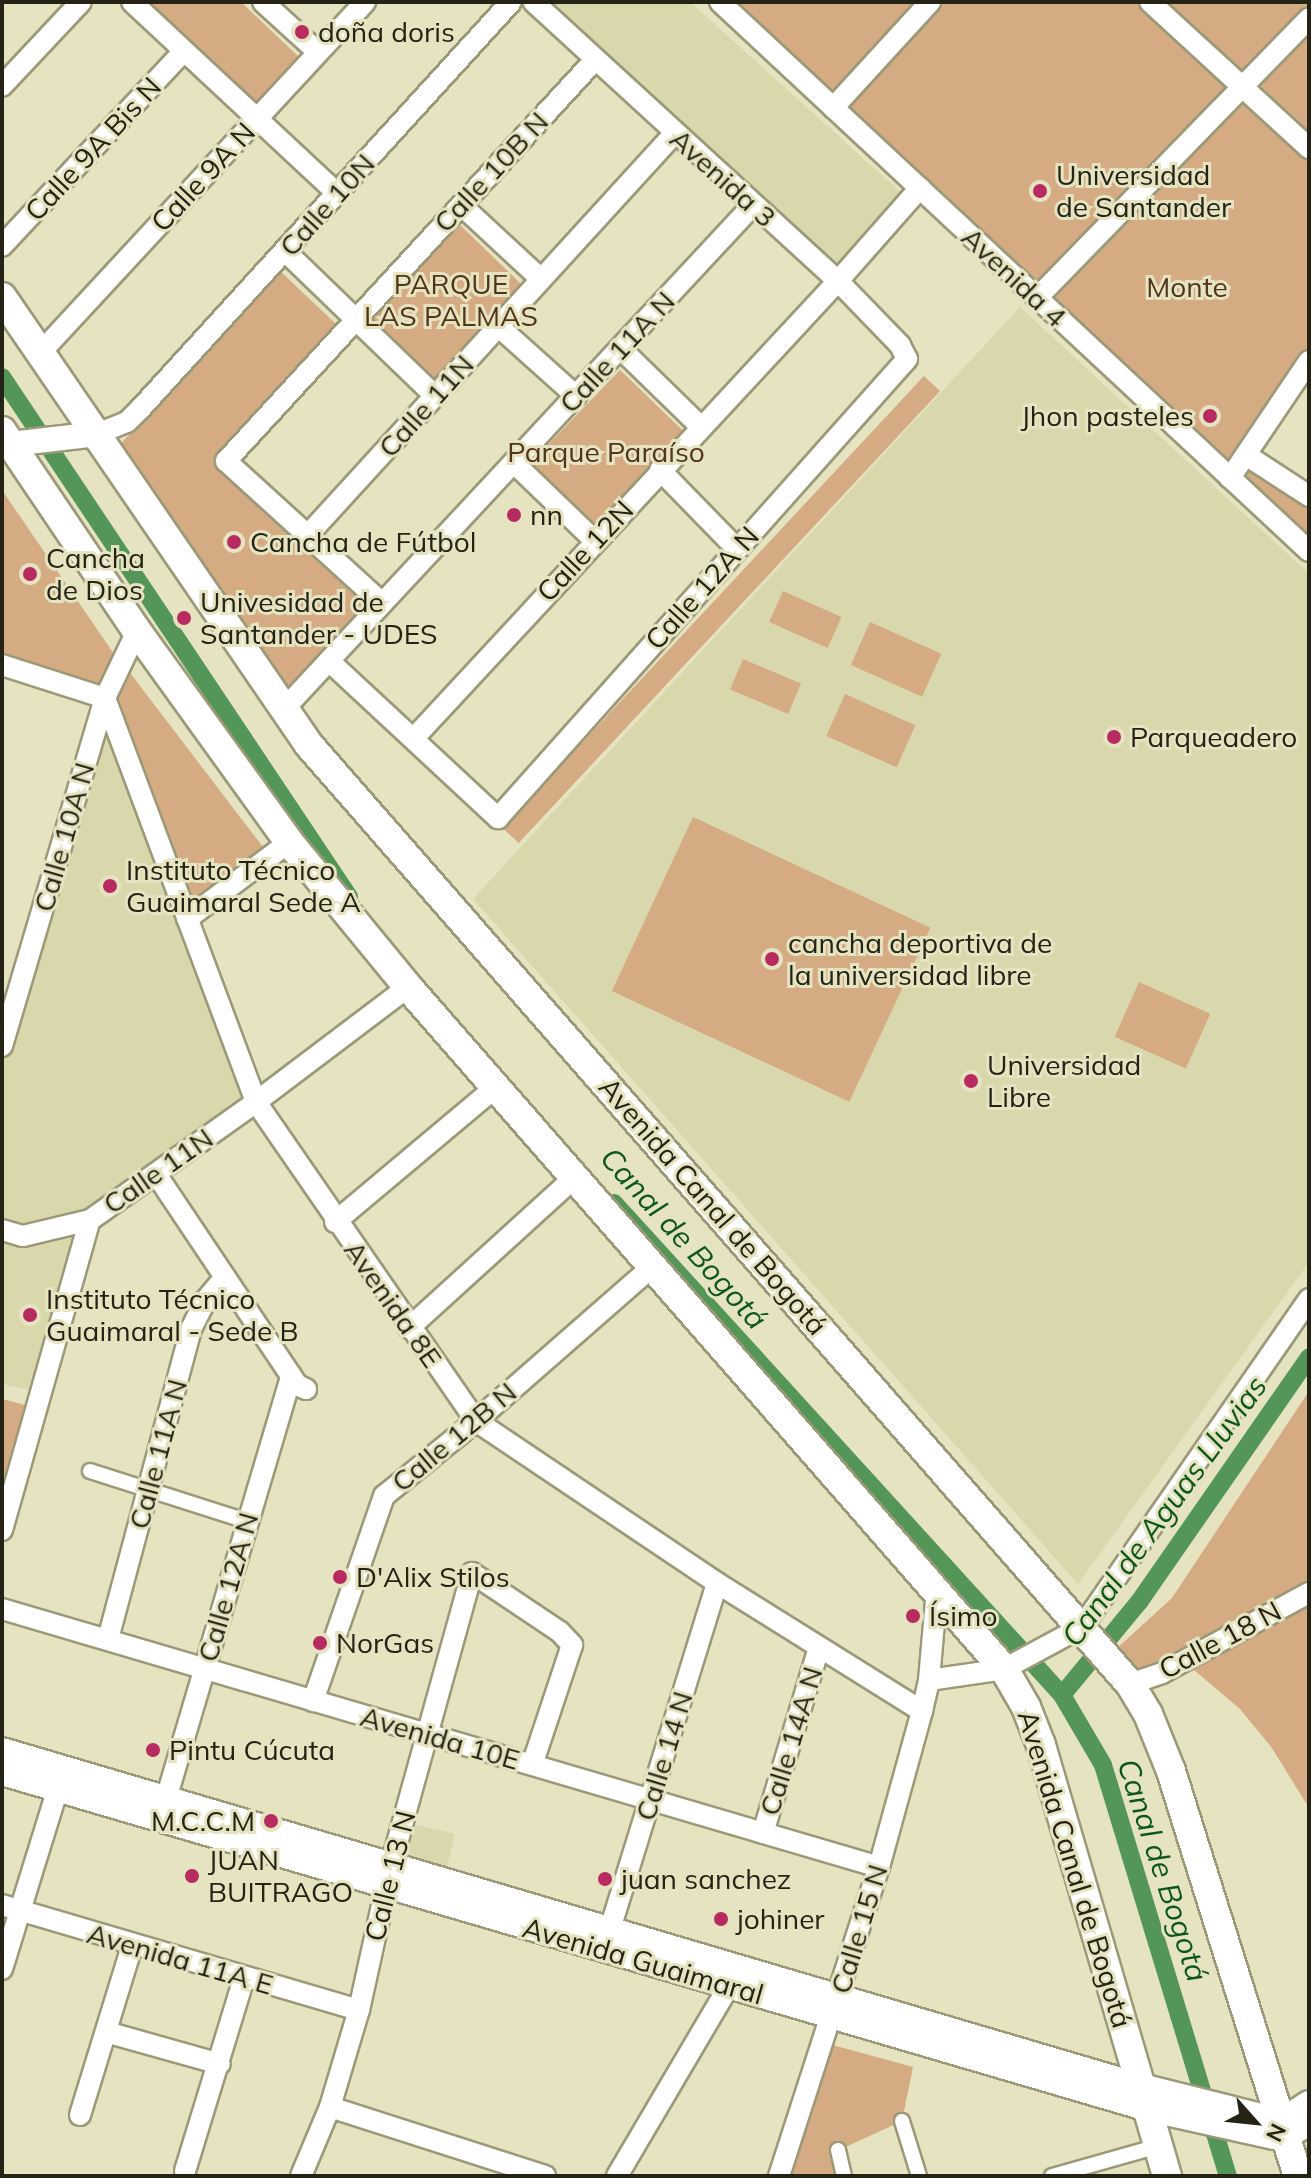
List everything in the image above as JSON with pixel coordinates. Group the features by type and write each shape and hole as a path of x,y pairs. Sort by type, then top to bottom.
{"main road":[{"name":"Avenida Canal de Bogotá","path":"2,297 41,352 79,429 309,745 1081,1634 1123,1676 1148,1714 1171,1771 1298,2176"},
{"name":"Avenida Canal de Bogotá","path":"13,437 137,631 289,842 408,987 652,1267 937,1588 1012,1665 1041,1745 1153,2099 1159,2146 1167,2176"}],"street":[{"path":"2,86 81,2"},
{"path":"132,2 337,193"},
{"path":"263,2 318,52"},
{"name":"Calle 9A N","path":"41,352 365,2"},
{"name":"Calle 10N","path":"79,429 127,422 286,252 511,2"},
{"name":"Avenida 3","path":"533,2 838,281 900,345 907,359"},
{"name":"Avenida 4","path":"720,2 1309,551"},
{"path":"833,108 930,2"},
{"path":"1150,2 1309,148"},
{"path":"1037,298 1309,18"},
{"name":"Calle 9A Bis N","path":"2,246 184,51"},
{"name":"Calle 10B N","path":"307,536 226,461 594,61"},
{"name":"Calle 11N","path":"307,536 674,134"},
{"name":"Calle 12N","path":"414,738 838,281 920,188"},
{"path":"461,205 541,279"},
{"name":"Calle 11A N","path":"284,709 753,205"},
{"path":"286,252 435,396"},
{"path":"498,326 576,396"},
{"path":"621,349 701,427"},
{"name":"Calle 12A N","path":"414,738 498,818 907,359"},
{"path":"1230,478 1309,361"},
{"path":"13,437 79,429"},
{"path":"1246,455 1309,496"},
{"path":"514,463 595,541"},
{"path":"660,470 737,549"},
{"path":"307,536 382,603"},
{"name":"Calle 10A N","path":"2,1046 105,698 137,631"},
{"path":"329,661 414,738"},
{"path":"2,665 105,698"},
{"name":"Avenida 8E","path":"105,698 256,1102 335,1222 476,1421 717,1583 922,1711"},
{"path":"187,919 289,842"},
{"name":"Calle 11N","path":"2,1530 90,1220 256,1102 408,987"},
{"path":"335,1222 496,1087"},
{"path":"156,1174 225,1277"},
{"path":"409,1328 575,1177"},
{"path":"2,1230 23,1236 90,1220"},
{"name":"Calle 12B N","path":"313,1701 384,1496 476,1421 652,1267"},
{"name":"Calle 11A N","path":"108,1639 191,1329 205,1301 225,1277"},
{"name":"Calle 12A N","path":"166,1799 247,1521 299,1383 225,1277"},
{"path":"929,1680 1012,1665 1081,1634 1309,1299"},
{"path":"90,1471 247,1521"},
{"name":"Calle 13 N","path":"301,2176 330,2107 359,2010 388,1875 472,1573 560,1632 572,1645 532,1765"},
{"name":"Calle 14 N","path":"610,1929 717,1583"},
{"name":"Calle 15 N","path":"779,2176 879,1867 922,1711 929,1680 937,1588"},
{"name":"Calle 18 N","path":"1123,1676 1162,1673 1309,1593"},
{"name":"Avenida 10E","path":"2,1609 879,1867"},
{"name":"Calle 14A N","path":"763,1833 819,1648"},
{"name":"Avenida Guaimaral","path":"2,1750 61,1779 388,1875 610,1929 835,2006 1153,2099 1283,2127"},
{"name":"Avenida Guaimaral","path":"2,1773 61,1779 166,1799 729,1986 835,2006"},
{"path":"2,1969 10,1908 61,1779"},
{"name":"Avenida 11A E","path":"10,1908 359,2010"},
{"path":"80,2115 132,1946"},
{"path":"185,2171 244,1978"},
{"path":"617,2176 729,1986"},
{"path":"106,2032 220,2064"},
{"path":"1283,2127 1309,2103"},
{"path":"330,2107 545,2176"},
{"path":"902,2121 919,2176"},
{"path":"1052,2176 1159,2146"},
{"path":"838,2150 844,2176"}],"shaded area":[{"path":"543,2 690,2 906,197 836,274"},
{"name":"Universidad Libre","path":"1020,307 1309,574 1309,1262 1078,1584 473,899"},
{"name":"Instituto Técnico Guaimaral Sede A","path":"105,714 243,1101 84,1213 27,1226 2,1221 2,1059"},
{"name":"Instituto Técnico Guaimaral - Sede B","path":"81,1232 37,1391 2,1384 2,1240 26,1246"},
{"path":"408,1823 455,1834 446,1871 399,1860"}],"green space":[{"path":"136,2 241,2 301,59 255,116"},
{"name":"Monte","path":"715,2 1309,2 1309,361 1230,478"},
{"name":"PARQUE LAS PALMAS","path":"460,225 523,286 427,385 364,324"},
{"path":"279,270 337,325 216,458 370,603 285,694 106,460"},
{"name":"Parque Paraíso","path":"620,370 687,435 591,534 524,469"},
{"path":"924,376 940,391 519,843 503,828"},
{"path":"1248,462 1309,502 1309,543 1239,478"},
{"name":"Cancha de Dios","path":"2,490 116,657 101,692 2,660"},
{"path":"783,591 841,617 828,648 769,622"},
{"path":"870,622 941,654 922,697 851,665"},
{"path":"743,659 801,684 788,714 730,689"},
{"path":"124,665 269,855 193,910 111,700"},
{"path":"845,694 915,725 897,767 826,736"},
{"name":"cancha deportiva de la universidad libre","path":"693,817 930,928 849,1102 612,991"},
{"path":"1139,982 1210,1014 1186,1069 1115,1037"},
{"path":"1309,1391 1309,1581 1142,1676 1115,1650 1172,1598"},
{"path":"2,1399 29,1406 2,1503"},
{"path":"1309,1603 1309,1808 1272,1748 1240,1709 1194,1670"},
{"path":"829,2044 913,2067 902,2121 839,2150 844,2176 789,2176"}],"waterway":[{"name":"Canal de Bogotá","path":"2,377 349,897"},
{"name":"Canal de Bogotá","path":"614,1203 1062,1695 1103,1765 1228,2176"},
{"name":"Canal de Aguas Lluvias","path":"1062,1695 1139,1602 1309,1357"}],"place":[{"name":"doña doris","path":"302,32"},
{"name":"Universidad de Santander","path":"1040,191"},
{"name":"Jhon pasteles","path":"1210,416"},
{"name":"nn","path":"514,515"},
{"name":"Cancha de Fútbol","path":"234,542"},
{"name":"Cancha de Dios","path":"30,574"},
{"name":"Univesidad de Santander - UDES","path":"184,618"},
{"name":"Parqueadero","path":"1114,737"},
{"name":"Instituto Técnico Guaimaral Sede A","path":"110,886"},
{"name":"cancha deportiva de la universidad libre","path":"772,959"},
{"name":"Universidad Libre","path":"971,1081"},
{"name":"Instituto Técnico Guaimaral - Sede B","path":"30,1315"},
{"name":"D'Alix Stilos","path":"340,1577"},
{"name":"Ísimo","path":"913,1616"},
{"name":"NorGas","path":"320,1643"},
{"name":"Pintu Cúcuta","path":"153,1750"},
{"name":"M.C.C.M","path":"271,1821"},
{"name":"JUAN BUITRAGO","path":"192,1876"},
{"name":"juan sanchez","path":"605,1879"},
{"name":"johiner","path":"721,1919"}]}
